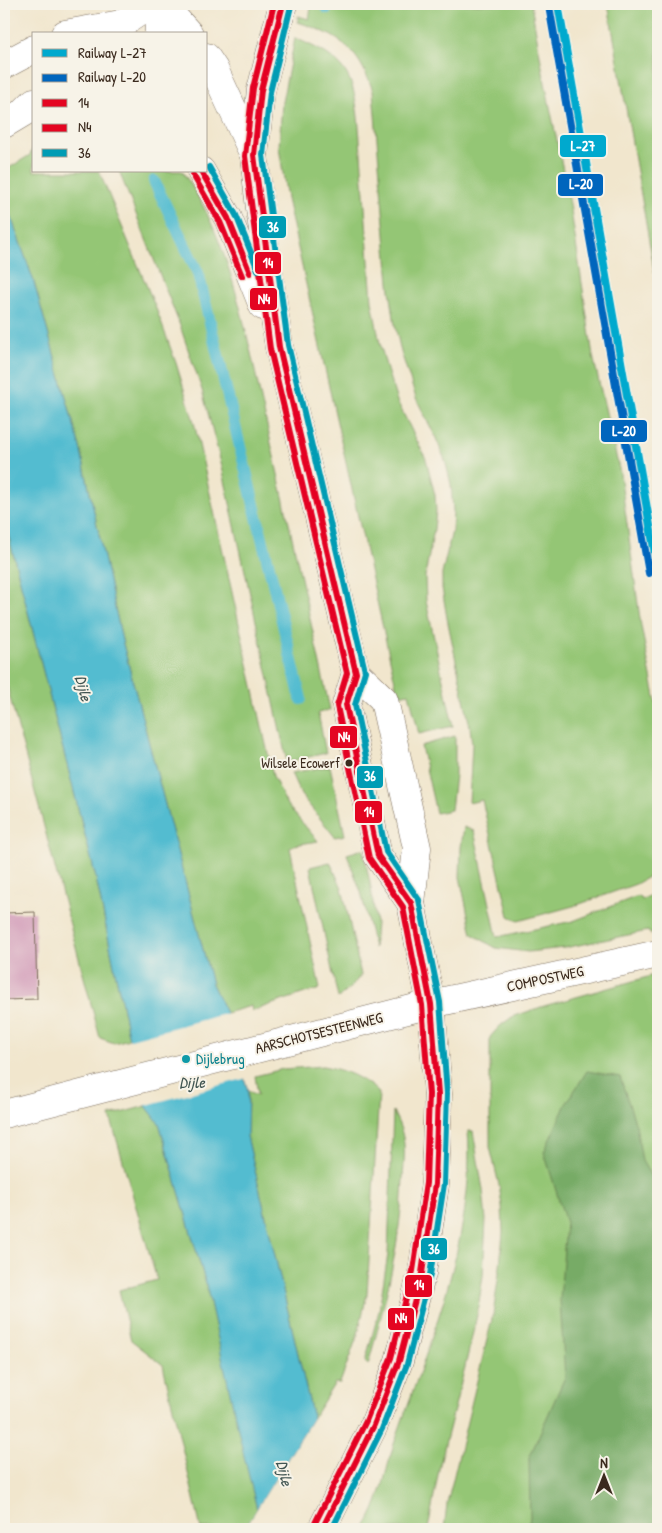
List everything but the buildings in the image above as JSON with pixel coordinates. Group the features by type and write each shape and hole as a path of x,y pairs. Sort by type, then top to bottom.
{"main road":[{"path":"86,32 117,29 151,4"},
{"path":"158,4 159,32"},
{"path":"162,4 187,32"},
{"path":"283,4 261,90 254,155 279,347 356,673 346,705 378,856 411,903"},
{"path":"4,65 32,50"},
{"path":"208,61 214,69 254,155"},
{"path":"202,172 228,218 279,347"},
{"path":"322,1529 374,1425 400,1361 422,1273 435,1184 438,1094 431,1004 411,903 417,848 384,700 356,673"},
{"name":"COMPOSTWEG","path":"431,1004 658,954"},
{"name":"AARSCHOTSESTEENWEG","path":"4,1114 431,1004"}],"green space":[{"path":"310,4 531,4 570,204 593,356 620,473 641,626 658,712 658,886 653,874 636,884 577,905 518,921 509,916 482,800 469,803 472,744 470,727 442,588 442,574 452,531 451,484 445,460 416,398 401,352 395,325 389,283 373,91 361,64 346,46 313,27 298,22 298,16 309,19"},
{"path":"608,4 658,4 658,295 652,258"},
{"path":"295,38 326,53 336,61 350,80 354,93 359,127 372,301 379,339 397,401 426,459 435,495 434,529 425,576 426,601 453,726 419,734 409,693 398,695 287,199 279,147 282,102"},
{"path":"32,150 32,172 99,172 157,311 176,363 194,422 273,776 287,805 318,841 294,845 290,848 320,988 252,1011 251,1006 226,1013 212,984 122,640 80,447 33,279 4,202 4,171 30,155"},
{"path":"119,172 183,172 199,198 214,228 226,259 252,357 330,710 318,713 326,753 287,762 222,467 202,390 179,323"},
{"path":"4,518 96,878 129,1039 114,1043 100,1038 4,675"},
{"path":"455,736 455,775 451,810 436,813 421,746"},
{"path":"330,766 345,835 335,837 301,795 291,773"},
{"path":"464,827 474,831 497,937 573,921 638,896 642,900 658,890 658,933 650,934 648,931 564,948 528,952 496,948 472,934 460,877"},
{"path":"363,849 376,923 374,948 361,892 347,854"},
{"path":"330,862 342,888 361,975 338,998 310,867"},
{"path":"658,974 658,1529 444,1529 447,1504 493,1315 500,1266 503,1232 502,1206 490,1147 490,1037 512,1017 544,1006"},
{"path":"323,1066 353,1075 379,1093 367,1294 358,1334 340,1383 335,1383 313,1418 247,1136 248,1091 258,1095 255,1076 283,1069"},
{"path":"587,1071 620,1077 636,1125 642,1161 658,1188 658,1529 528,1529 530,1517 529,1458 565,1377 560,1300 566,1223 544,1152 566,1104"},
{"path":"146,1106 159,1123 206,1284 257,1509 245,1529 201,1529 163,1365 131,1340 119,1290 157,1280 110,1116"},
{"path":"393,1111 401,1130 404,1144 402,1202 391,1273 368,1365 365,1362 379,1311 388,1254"},
{"path":"468,1131 473,1131 483,1190 486,1220 483,1276 477,1315 440,1464 428,1529 364,1529 379,1499 394,1444 447,1290 465,1210 469,1171"}],"water":[{"name":"Dijle","path":"4,202 33,279 80,447 122,640 212,984 226,1013 248,1091 247,1136 313,1418 257,1509 206,1284 159,1123 146,1106 129,1039 96,878 4,518"}],"pier":[{"name":"Dijlebrug","path":"228,1013 247,1078 143,1106 127,1040"},
{"path":"315,1415 351,1529 246,1529 245,1528"}],"waterway":[{"path":"327,8 328,4"},
{"path":"154,181 198,273 301,699"}],"rail line":[{"name":"L-27","path":"558,4 658,571"},
{"name":"L-20","path":"549,6 649,573"}],"transit line":[{"name":"N4","path":"274,4 253,88 245,156 270,349 347,673 337,706 369,858 403,907 422,1005 429,1094 426,1183 413,1271 391,1358 366,1421 314,1525"},
{"name":"14","path":"283,4 261,90 254,155 279,347 356,673 346,705 378,856 411,903 431,1004 438,1094 435,1184 422,1273 399,1361 374,1425 322,1529"},
{"name":"36","path":"291,6 270,92 263,155 288,345 365,671 355,705 386,852 419,900 440,1002 447,1093 444,1184 430,1275 407,1364 382,1429 332,1529"},
{"name":"36","path":"209,167 236,215 258,270"},
{"name":"14","path":"202,172 228,218 250,273"},
{"name":"N4","path":"193,175 220,222 242,276"}],"place":[{"name":"Wilsele Ecowerf","path":"349,763"},
{"name":"Dijlebrug","path":"186,1059"}]}
